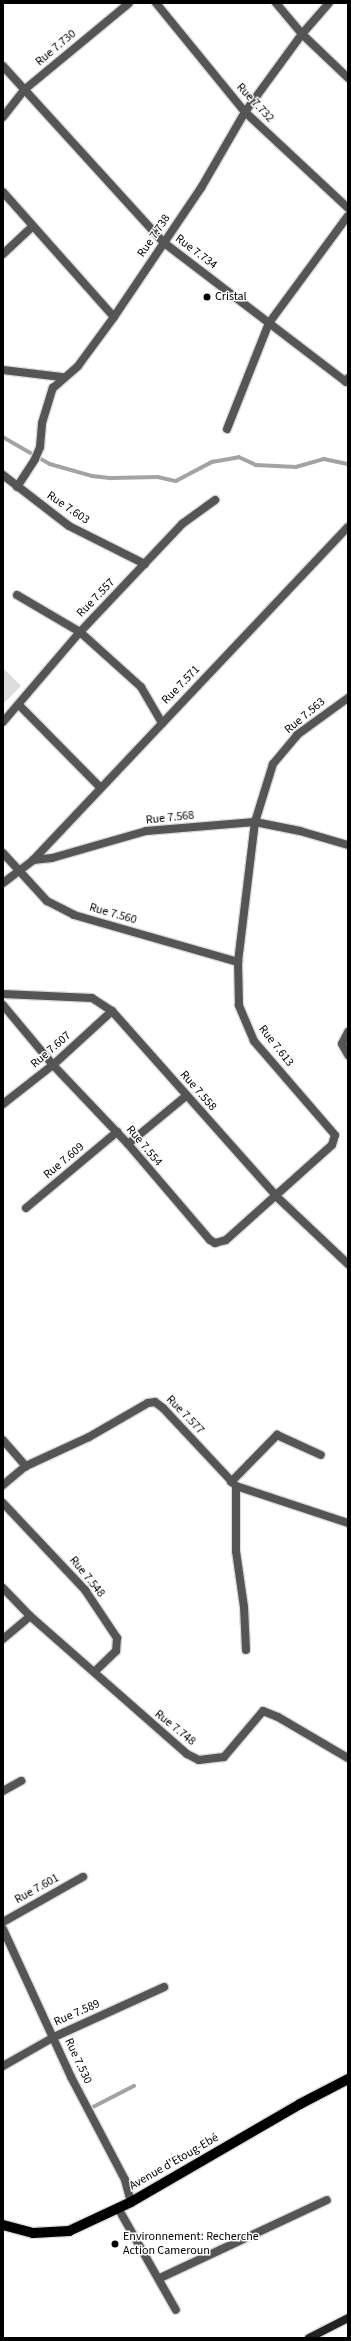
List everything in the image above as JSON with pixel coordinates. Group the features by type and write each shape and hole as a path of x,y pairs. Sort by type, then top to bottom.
{"main road":[{"name":"Avenue d'Etoug-Ebé","path":"3,2225 33,2233 52,2234 69,2231 131,2202 300,2104 348,2079"},
{"path":"309,2338 348,2318"}],"street":[{"name":"Rue 7.730","path":"3,117 24,90 129,3"},
{"name":"Rue 7.732","path":"156,3 245,112 348,208"},
{"path":"276,3 302,34 348,78"},
{"name":"Rue 7.738","path":"17,487 35,459 49,398 53,388 62,377 78,366 114,317 200,188 245,112 302,34 328,3"},
{"name":"Rue 7.734","path":"3,66 163,242 269,323 347,380"},
{"path":"3,192 114,317"},
{"path":"227,429 269,323 348,216"},
{"path":"3,254 33,226"},
{"path":"3,370 62,377"},
{"name":"Rue 7.603","path":"3,475 69,526 145,564"},
{"name":"Rue 7.557","path":"3,722 80,632 182,524 215,500"},
{"name":"Rue 7.571","path":"33,860 100,787 348,527"},
{"path":"17,595 80,632 141,687 162,723"},
{"name":"Rue 7.563","path":"255,822 273,764 297,736 348,698"},
{"path":"18,705 100,787"},
{"name":"Rue 7.568","path":"33,860 52,858 146,831 255,822 347,843"},
{"name":"Rue 7.613","path":"255,822 238,962 239,1005 254,1041 335,1135 332,1145 276,1196"},
{"name":"Rue 7.560","path":"3,852 18,872 47,901 74,915 238,962"},
{"path":"3,883 33,860"},
{"name":"Rue 7.558","path":"3,994 24,992 92,998 112,1011 276,1196 348,1264"},
{"name":"Rue 7.554","path":"3,1005 53,1065 128,1144 158,1182 215,1243 226,1240 276,1196"},
{"name":"Rue 7.607","path":"6,1102 53,1065 112,1011"},
{"path":"348,1032 342,1044 348,1055"},
{"path":"3,1092 6,1102"},
{"path":"128,1144 186,1096"},
{"name":"Rue 7.609","path":"26,1208 117,1132"},
{"name":"Rue 7.577","path":"3,1485 26,1466 89,1436 148,1403 155,1402 163,1408 233,1484 348,1523"},
{"path":"246,1650 244,1607 236,1551 233,1484 277,1435 321,1455"},
{"path":"3,1440 26,1466"},
{"name":"Rue 7.548","path":"3,1503 85,1590 117,1638 116,1651 94,1672"},
{"name":"Rue 7.748","path":"3,1588 30,1616 155,1728 187,1754 199,1760 224,1757 263,1711 274,1715 348,1758"},
{"path":"3,1639 30,1616"},
{"path":"3,1791 20,1781"},
{"name":"Rue 7.601","path":"3,1922 84,1877"},
{"name":"Rue 7.530","path":"3,1929 54,2037 71,2077 125,2180 131,2202"},
{"name":"Rue 7.589","path":"3,2066 54,2037 164,1987"},
{"path":"160,2278 327,2200"},
{"path":"118,2208 160,2278 176,2310"}],"shaded area":[{"path":"3,668 21,686 3,704"}],"waterway":[{"path":"3,437 50,464 92,476 112,478 158,477 176,481 212,462 239,457 256,465 296,467 324,459 348,464"},
{"path":"93,2107 134,2086"}],"place":[{"name":"Cristal","path":"207,297"},
{"name":"Environnement: Recherche Action Cameroun","path":"115,2244"}]}
